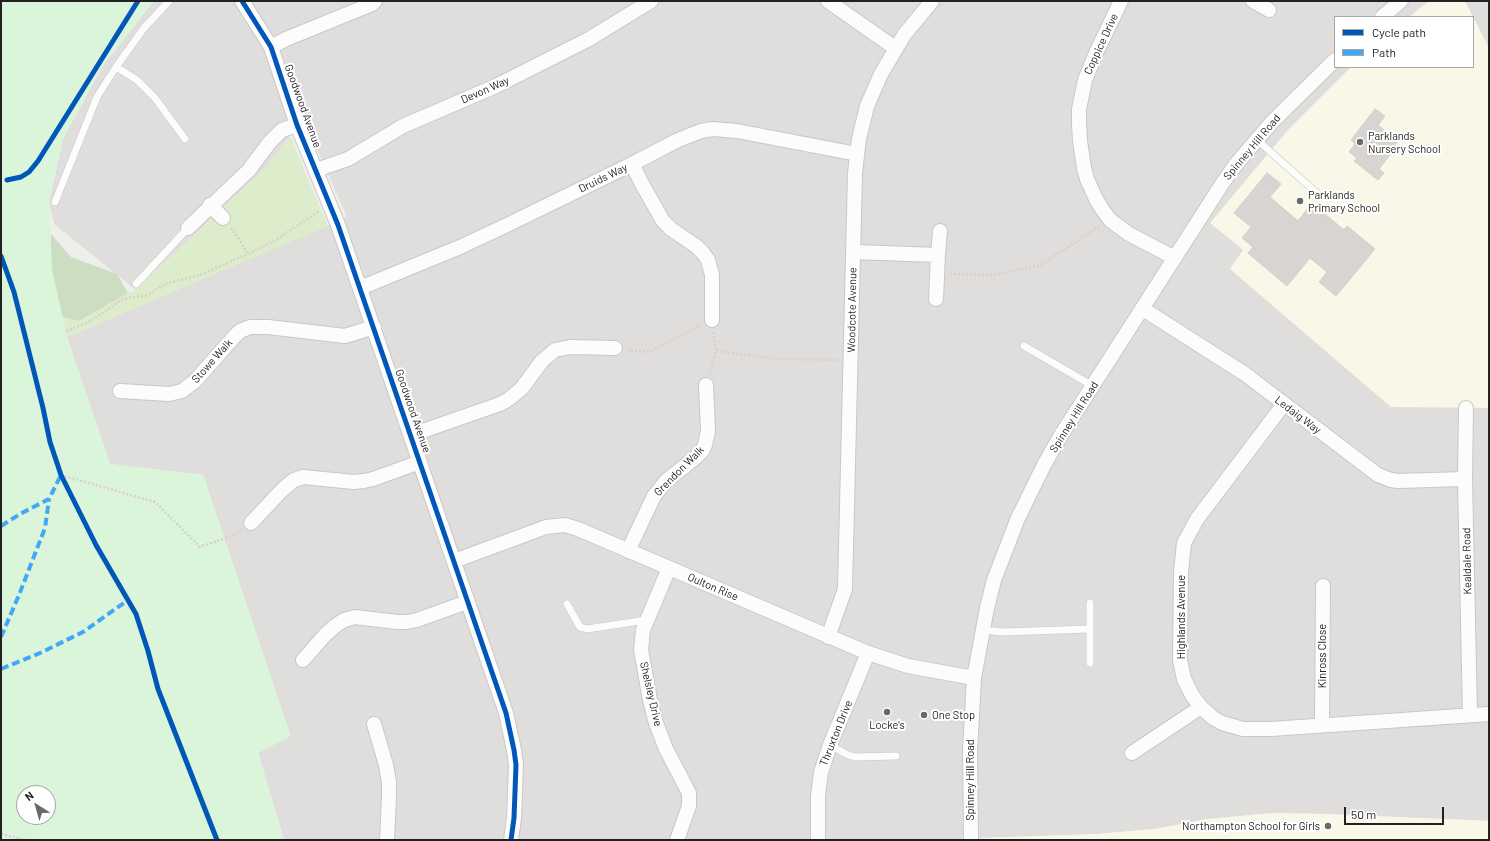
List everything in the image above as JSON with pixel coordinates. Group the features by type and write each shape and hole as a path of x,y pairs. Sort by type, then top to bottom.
{"street":[{"name":"Goodwood Avenue","path":"242,1 271,47 297,125 331,206 506,713 514,750 516,792 514,818 510,840"},
{"path":"271,47 372,4 375,1"},
{"name":"Devon Way","path":"316,170 348,159 403,126 496,86 589,39 651,1"},
{"path":"828,1 895,48"},
{"name":"Woodcote Avenue","path":"828,637 845,590 853,252 857,154 863,121 873,90 895,48 917,18 932,1"},
{"name":"Coppice Drive","path":"1121,1 1090,67 1085,80 1079,108 1080,141 1087,179 1102,210 1110,220 1129,234 1175,258"},
{"path":"1253,1 1269,10"},
{"path":"1383,16 1401,1"},
{"name":"Spinney Hill Road","path":"971,840 970,751 974,678 982,630 994,580 1018,518 1044,464 1222,184 1256,139 1285,108 1334,61"},
{"path":"188,228 210,205 249,170 269,143 282,130 297,125"},
{"name":"Druids Way","path":"360,288 473,240 632,164 678,140 701,131 737,131 857,154"},
{"path":"632,164 663,221 671,229 696,246 708,260 712,275 712,320"},
{"path":"210,205 223,218"},
{"path":"936,299 940,231"},
{"path":"853,252 938,255"},
{"name":"Ledaig Way","path":"1143,309 1228,362 1370,469 1385,478 1398,481 1465,479"},
{"name":"Stowe Walk","path":"120,391 169,394 182,391 195,381 232,338 240,331 250,327 264,326 345,336 374,327"},
{"path":"411,435 500,404 509,399 522,388 542,361 554,350 570,347 615,348"},
{"name":"Grendon Walk","path":"628,551 654,496 666,481 695,458 705,445 708,431 706,385"},
{"name":"Highlands Avenue","path":"1284,404 1197,519 1184,543 1180,572 1180,660 1181,670 1192,694 1201,707 1213,718 1222,723 1243,729 1271,729 1489,714"},
{"name":"Kealdale Road","path":"1466,408 1465,479 1470,715"},
{"path":"252,523 282,490 294,480 302,477 354,482 373,480 420,462"},
{"name":"Oulton Rise","path":"454,561 546,527 564,525 868,653 908,666 974,678"},
{"name":"Shelsley Drive","path":"669,568 646,620 642,636 641,650 650,700 660,736 689,793 689,806 677,840"},
{"name":"Kinross Close","path":"1322,586 1322,725"},
{"path":"303,660 325,635 344,620 355,617 407,622 467,602"},
{"name":"Thruxton Drive","path":"818,840 818,784 823,765 868,653"},
{"path":"1132,753 1201,707"},
{"path":"374,724 386,765 389,782 390,796 387,840"}],"lane":[{"path":"55,202 97,97 144,28 169,1"},
{"path":"116,67 137,80 156,98 185,139"},
{"path":"1256,139 1318,194"},
{"path":"136,284 188,228"},
{"path":"1024,346 1093,386"},
{"path":"1090,603 1090,663"},
{"path":"567,604 580,627 587,630 646,620"},
{"path":"982,630 1003,632 1090,629"},
{"path":"830,745 848,756 896,756"}],"path":[{"path":"66,331 89,322 123,299 148,295 165,284 202,274 248,254 276,240 315,213 331,206"},
{"path":"223,218 237,236 248,254"},
{"path":"937,274 993,275 1041,265 1110,220"},
{"path":"615,348 649,352 712,320 716,351 706,385"},
{"path":"716,351 778,359 851,360"},
{"path":"59,468 65,482"},
{"path":"61,475 155,502 200,547 234,535 252,523"},
{"path":"1,834 25,840"}],"shaded area":[{"path":"154,1 1489,1 1489,821 1273,813 1208,819 1155,829 1097,834 981,838 971,840 284,839 258,752 290,736 203,475 110,464 67,337 347,217 307,127 290,136 267,166 136,290 54,224 49,202 63,139 102,67"},
{"name":"Parklands Primary School","path":"1429,1 1465,1 1473,16 1410,16"},
{"name":"Parklands Primary School","path":"1474,19 1489,48 1489,408 1391,407 1230,269 1243,250 1210,223 1287,131 1350,68 1474,68"},
{"name":"Northampton School for Girls","path":"1273,813 1489,821 1489,840 981,840 981,838 1097,834 1155,829 1208,819"}],"green space":[{"path":"1,1 154,1 102,67 63,139 49,202 52,269 67,337 110,464 203,475 291,736 258,753 284,839 310,840 1,840"},
{"path":"290,136 328,226 67,337 63,317 79,321 136,290 267,166"},
{"path":"51,234 71,257 117,274 128,293 79,321 58,316 50,290"}],"building":[{"path":"1375,109 1385,116 1378,125 1398,141 1391,150 1393,151 1379,169 1384,173 1378,180 1354,161 1357,158 1349,152 1355,144 1351,140"},
{"name":"Parklands Primary School","path":"1267,173 1281,184 1270,197 1298,221 1312,203 1344,230 1347,226 1375,249 1336,296 1319,282 1327,272 1310,258 1287,286 1248,253 1253,247 1242,238 1251,227 1234,213"}],"marked path":[{"path":"1,526 49,499 61,475"},
{"path":"1,637 45,528 49,499"},
{"path":"1,669 40,653 83,632 128,600"}],"cycle path":[{"path":"7,180 21,177 29,172 38,161 138,1"},
{"path":"242,1 271,47 297,125 338,225 506,713 516,765 514,818 511,840"},
{"path":"1,256 14,292 50,442 61,475 96,545 136,614 158,689 217,840"}],"place":[{"name":"Parklands Nursery School","path":"1360,142"},
{"name":"Parklands Primary School","path":"1300,201"},
{"name":"Locke's","path":"887,712"},
{"name":"One Stop","path":"924,715"},
{"name":"Northampton School for Girls","path":"1328,826"}]}
